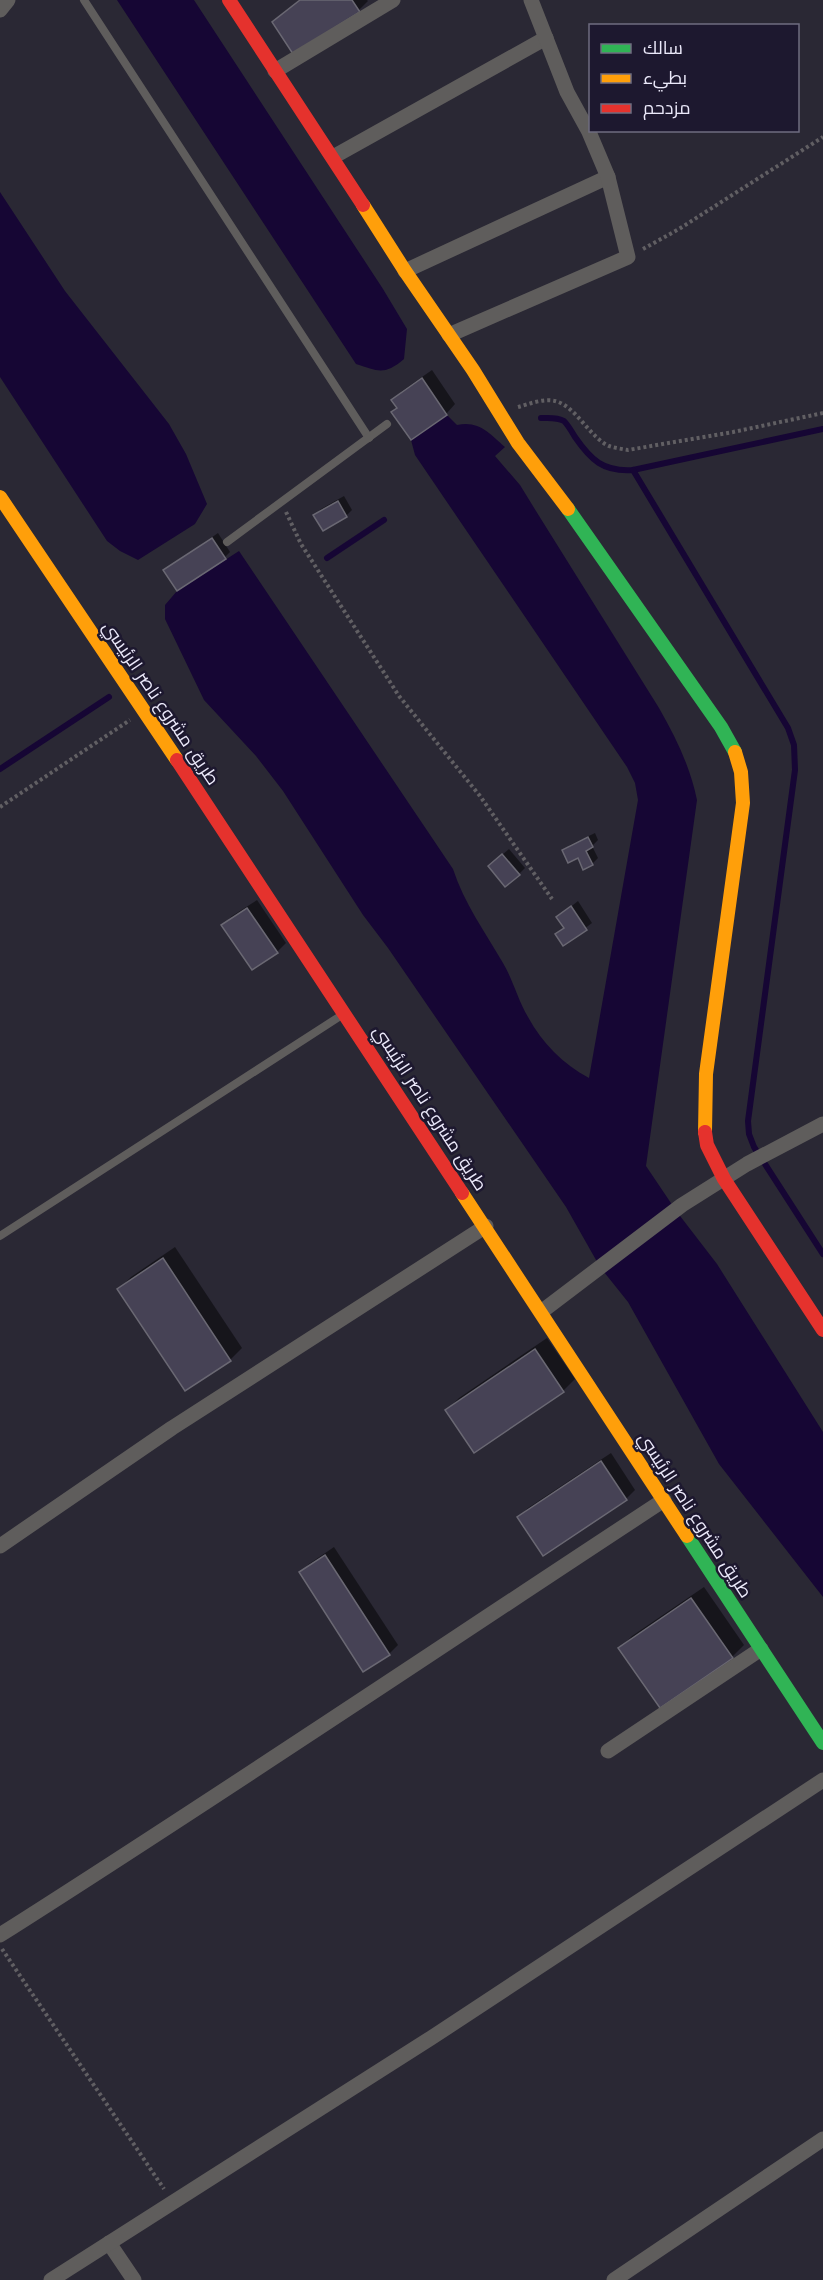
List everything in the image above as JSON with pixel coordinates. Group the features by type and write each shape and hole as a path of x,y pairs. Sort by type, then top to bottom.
{"street":[{"path":"0,10 8,0"},
{"path":"275,72 393,0"},
{"path":"449,335 628,257 608,177 589,132 567,92 531,0"},
{"path":"232,2 275,72 333,157 499,413 721,727 740,764 744,780 743,803 706,1074 704,1127 707,1144 724,1179 823,1330"},
{"path":"333,157 546,38"},
{"path":"405,271 608,177"},
{"name":"طريق مشروع ناصر الرئيسي","path":"0,497 145,710 346,1013 823,1743"},
{"path":"541,1312 682,1204 747,1164 823,1124"},
{"path":"0,1546 172,1428 486,1226"},
{"path":"0,1935 183,1819 664,1500"},
{"path":"608,1751 761,1649"},
{"path":"51,2280 431,2038 823,1780"},
{"path":"614,2280 823,2139"},
{"path":"109,2243 134,2280"}],"lane":[{"path":"84,0 369,438"},
{"path":"227,542 387,424"},
{"path":"0,1236 346,1013"}],"path":[{"path":"628,257 679,229 823,137"},
{"path":"499,413 540,401 555,401 567,408 599,440 611,447 628,450 733,432 823,413"},
{"path":"283,501 301,544 399,696 480,796 552,899"},
{"path":"0,807 145,710"},
{"path":"0,1946 172,2202"}],"shaded area":[{"path":"117,0 194,0 407,329 404,359 391,368 381,371 356,364"},
{"path":"0,192 65,291 169,424 186,454 207,504 195,524 138,560 107,541 0,377"},
{"path":"447,415 457,425 472,424 484,429 505,447 495,456 520,485 659,708 677,741 690,776 697,800 646,1166 677,1212 717,1264 823,1432 823,1597 719,1464 628,1302 600,1267 566,1207 363,915 283,791 256,756 204,700 165,619 165,605 177,591 239,551 453,869 469,906 507,970 534,1027 562,1059 589,1078 638,800 635,783 627,767 415,455 411,440"}],"building":[{"path":"300,0 352,0 360,12 293,54 272,22"},
{"path":"422,378 447,415 411,440 391,412 397,408 391,400"},
{"path":"338,501 347,517 323,531 313,515"},
{"path":"212,538 226,559 177,591 163,570"},
{"path":"588,837 593,847 586,851 593,865 583,870 578,858 568,863 562,850"},
{"path":"502,854 520,875 505,887 488,866"},
{"path":"571,906 587,930 563,946 555,934 564,928 556,917"},
{"path":"247,908 278,953 252,970 221,925"},
{"path":"163,1258 231,1361 185,1391 117,1289"},
{"path":"535,1349 564,1392 474,1453 445,1410"},
{"path":"601,1461 627,1500 543,1556 517,1517"},
{"path":"325,1555 390,1655 363,1672 299,1572"},
{"path":"691,1598 733,1658 660,1708 618,1648"}],"waterway":[{"path":"541,418 556,418 564,421 592,458 606,467 623,470 633,470 823,429"},
{"path":"633,470 788,728 794,745 795,770 748,1121 749,1134 754,1147 823,1254"},
{"path":"327,558 384,520"},
{"path":"0,769 109,697"}],"traffic: fast":[{"path":"568,509 721,727 735,752"},
{"path":"687,1536 823,1743"}],"traffic: slow":[{"path":"363,205 473,370 518,443 568,509"},
{"path":"0,497 177,760"},
{"path":"705,1132 706,1074 743,803 741,772 735,752"},
{"path":"462,1193 687,1536"}],"traffic: jam":[{"path":"229,0 363,205"},
{"path":"177,760 462,1193"},
{"path":"705,1132 707,1145 724,1179 823,1330"}]}
